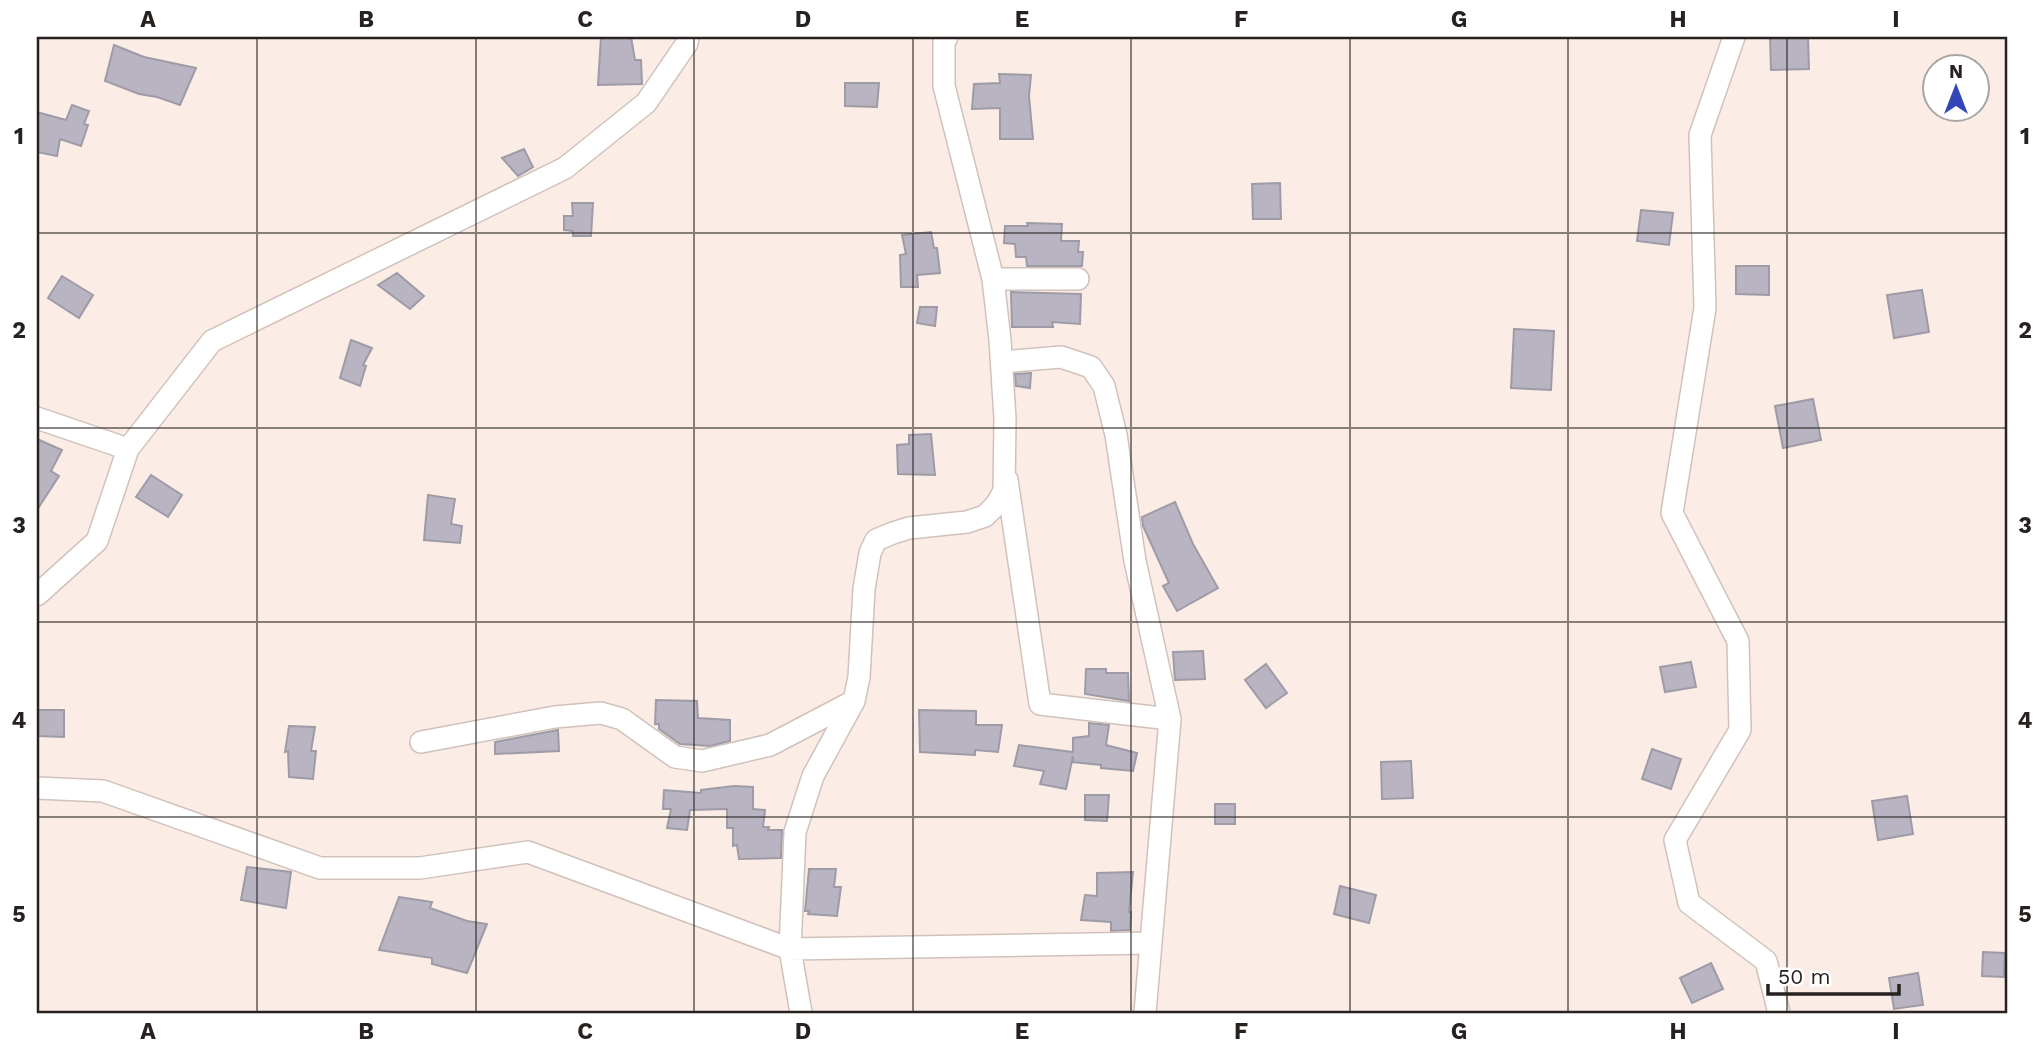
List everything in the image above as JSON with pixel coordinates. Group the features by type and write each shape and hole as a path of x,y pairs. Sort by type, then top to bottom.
{"street":[{"path":"37,595 97,541 128,449 212,341 565,168 646,103 687,43 688,37"},
{"path":"947,37 944,42 944,86 993,279 1002,362 1006,475 1040,704 1170,719"},
{"path":"1734,37 1700,135 1705,308 1672,513 1738,641 1740,730 1675,840 1689,903 1766,961 1779,1013"},
{"path":"993,279 1078,279"},
{"path":"1002,362 1061,357 1091,367 1104,386 1116,435 1135,561 1170,719 1145,1013"},
{"path":"37,418 128,449"},
{"path":"801,1013 790,949 795,832 813,776 854,701 859,677 864,589 870,552 876,540 909,528 967,522 985,516 996,505 1004,491 1006,475"},
{"path":"421,742 555,718 601,713 622,719 675,757 702,761 769,745 854,701"},
{"path":"37,788 103,791 320,868 420,868 528,852 790,949 1150,943"}],"building":[{"path":"601,37 631,37 635,60 641,60 642,84 598,85"},
{"path":"1770,37 1808,37 1809,69 1771,70"},
{"path":"114,45 144,57 196,68 180,105 105,81"},
{"path":"999,74 1031,75 1029,96 1033,139 1000,139 1000,108 972,109 974,84 1000,83"},
{"path":"845,83 879,83 877,107 845,106"},
{"path":"72,105 89,111 84,124 88,125 81,146 60,139 57,156 37,152 37,112 66,120"},
{"path":"524,149 533,167 518,176 502,158"},
{"path":"1280,183 1281,219 1253,219 1252,184"},
{"path":"572,203 593,203 591,236 573,236 573,231 564,230 564,216 573,216"},
{"path":"1641,210 1673,213 1669,245 1637,241"},
{"path":"1027,223 1062,224 1061,241 1079,241 1078,252 1083,252 1082,266 1027,266 1026,257 1016,257 1015,244 1004,243 1005,226 1028,226"},
{"path":"931,232 934,248 937,248 940,273 917,275 918,287 901,287 900,255 906,254 902,235"},
{"path":"1736,266 1769,266 1769,295 1736,294"},
{"path":"397,273 424,296 410,309 378,285"},
{"path":"62,276 93,295 79,318 48,298"},
{"path":"1922,290 1929,332 1894,338 1887,295"},
{"path":"1011,292 1081,294 1080,324 1052,322 1053,327 1012,327"},
{"path":"920,307 937,307 935,326 917,323"},
{"path":"1514,329 1554,331 1551,390 1511,388"},
{"path":"351,340 372,348 363,365 366,366 360,386 340,378"},
{"path":"1031,373 1030,388 1016,386 1015,374"},
{"path":"1813,399 1821,440 1783,448 1775,406"},
{"path":"931,434 935,475 898,474 897,445 909,444 909,435"},
{"path":"37,439 62,450 51,471 59,476 37,510"},
{"path":"151,475 182,495 168,517 136,497"},
{"path":"428,495 455,499 451,524 462,526 460,543 424,540"},
{"path":"1175,502 1193,544 1218,588 1177,611 1163,586 1169,583 1143,526 1142,517"},
{"path":"1203,651 1205,679 1175,680 1173,652"},
{"path":"1691,662 1696,687 1665,692 1660,667"},
{"path":"1266,664 1287,693 1266,708 1245,680"},
{"path":"1086,669 1128,673 1129,701 1085,694"},
{"path":"656,700 697,701 698,718 730,720 730,741 710,746 680,744 659,729 659,724 655,724"},
{"path":"37,710 64,710 64,737 37,736"},
{"path":"919,710 976,711 976,725 1002,725 998,752 975,750 975,755 920,752"},
{"path":"1089,723 1109,725 1106,745 1137,753 1133,771 1073,762 1073,756 1066,789 1040,784 1044,771 1014,766 1019,745 1073,752 1073,738 1089,736"},
{"path":"289,726 315,727 311,751 316,751 313,779 289,777 288,751 285,752"},
{"path":"558,730 559,751 495,754 495,742"},
{"path":"1652,749 1681,759 1671,789 1642,779"},
{"path":"1411,761 1413,798 1382,799 1381,762"},
{"path":"753,787 753,809 765,810 763,827 769,827 768,830 782,830 781,858 739,859 737,845 733,846 733,828 727,828 727,809 690,810 687,830 667,828 671,809 663,809 664,790 701,793 701,790"},
{"path":"1085,795 1109,795 1107,821 1085,820"},
{"path":"1907,796 1913,834 1878,840 1872,801"},
{"path":"1215,804 1235,804 1235,824 1215,824"},
{"path":"247,867 291,872 286,908 241,900"},
{"path":"809,869 836,869 834,887 841,887 837,916 808,914 809,911 805,911"},
{"path":"1133,872 1130,930 1111,931 1111,922 1081,920 1085,895 1097,896 1097,873"},
{"path":"1340,886 1376,895 1369,923 1334,914"},
{"path":"399,897 432,902 430,908 467,921 487,924 467,973 432,964 432,958 379,950"},
{"path":"1983,952 2005,953 2004,977 1982,976"},
{"path":"1711,963 1723,989 1692,1003 1680,978"},
{"path":"1918,973 1923,1005 1894,1009 1889,978"}]}
